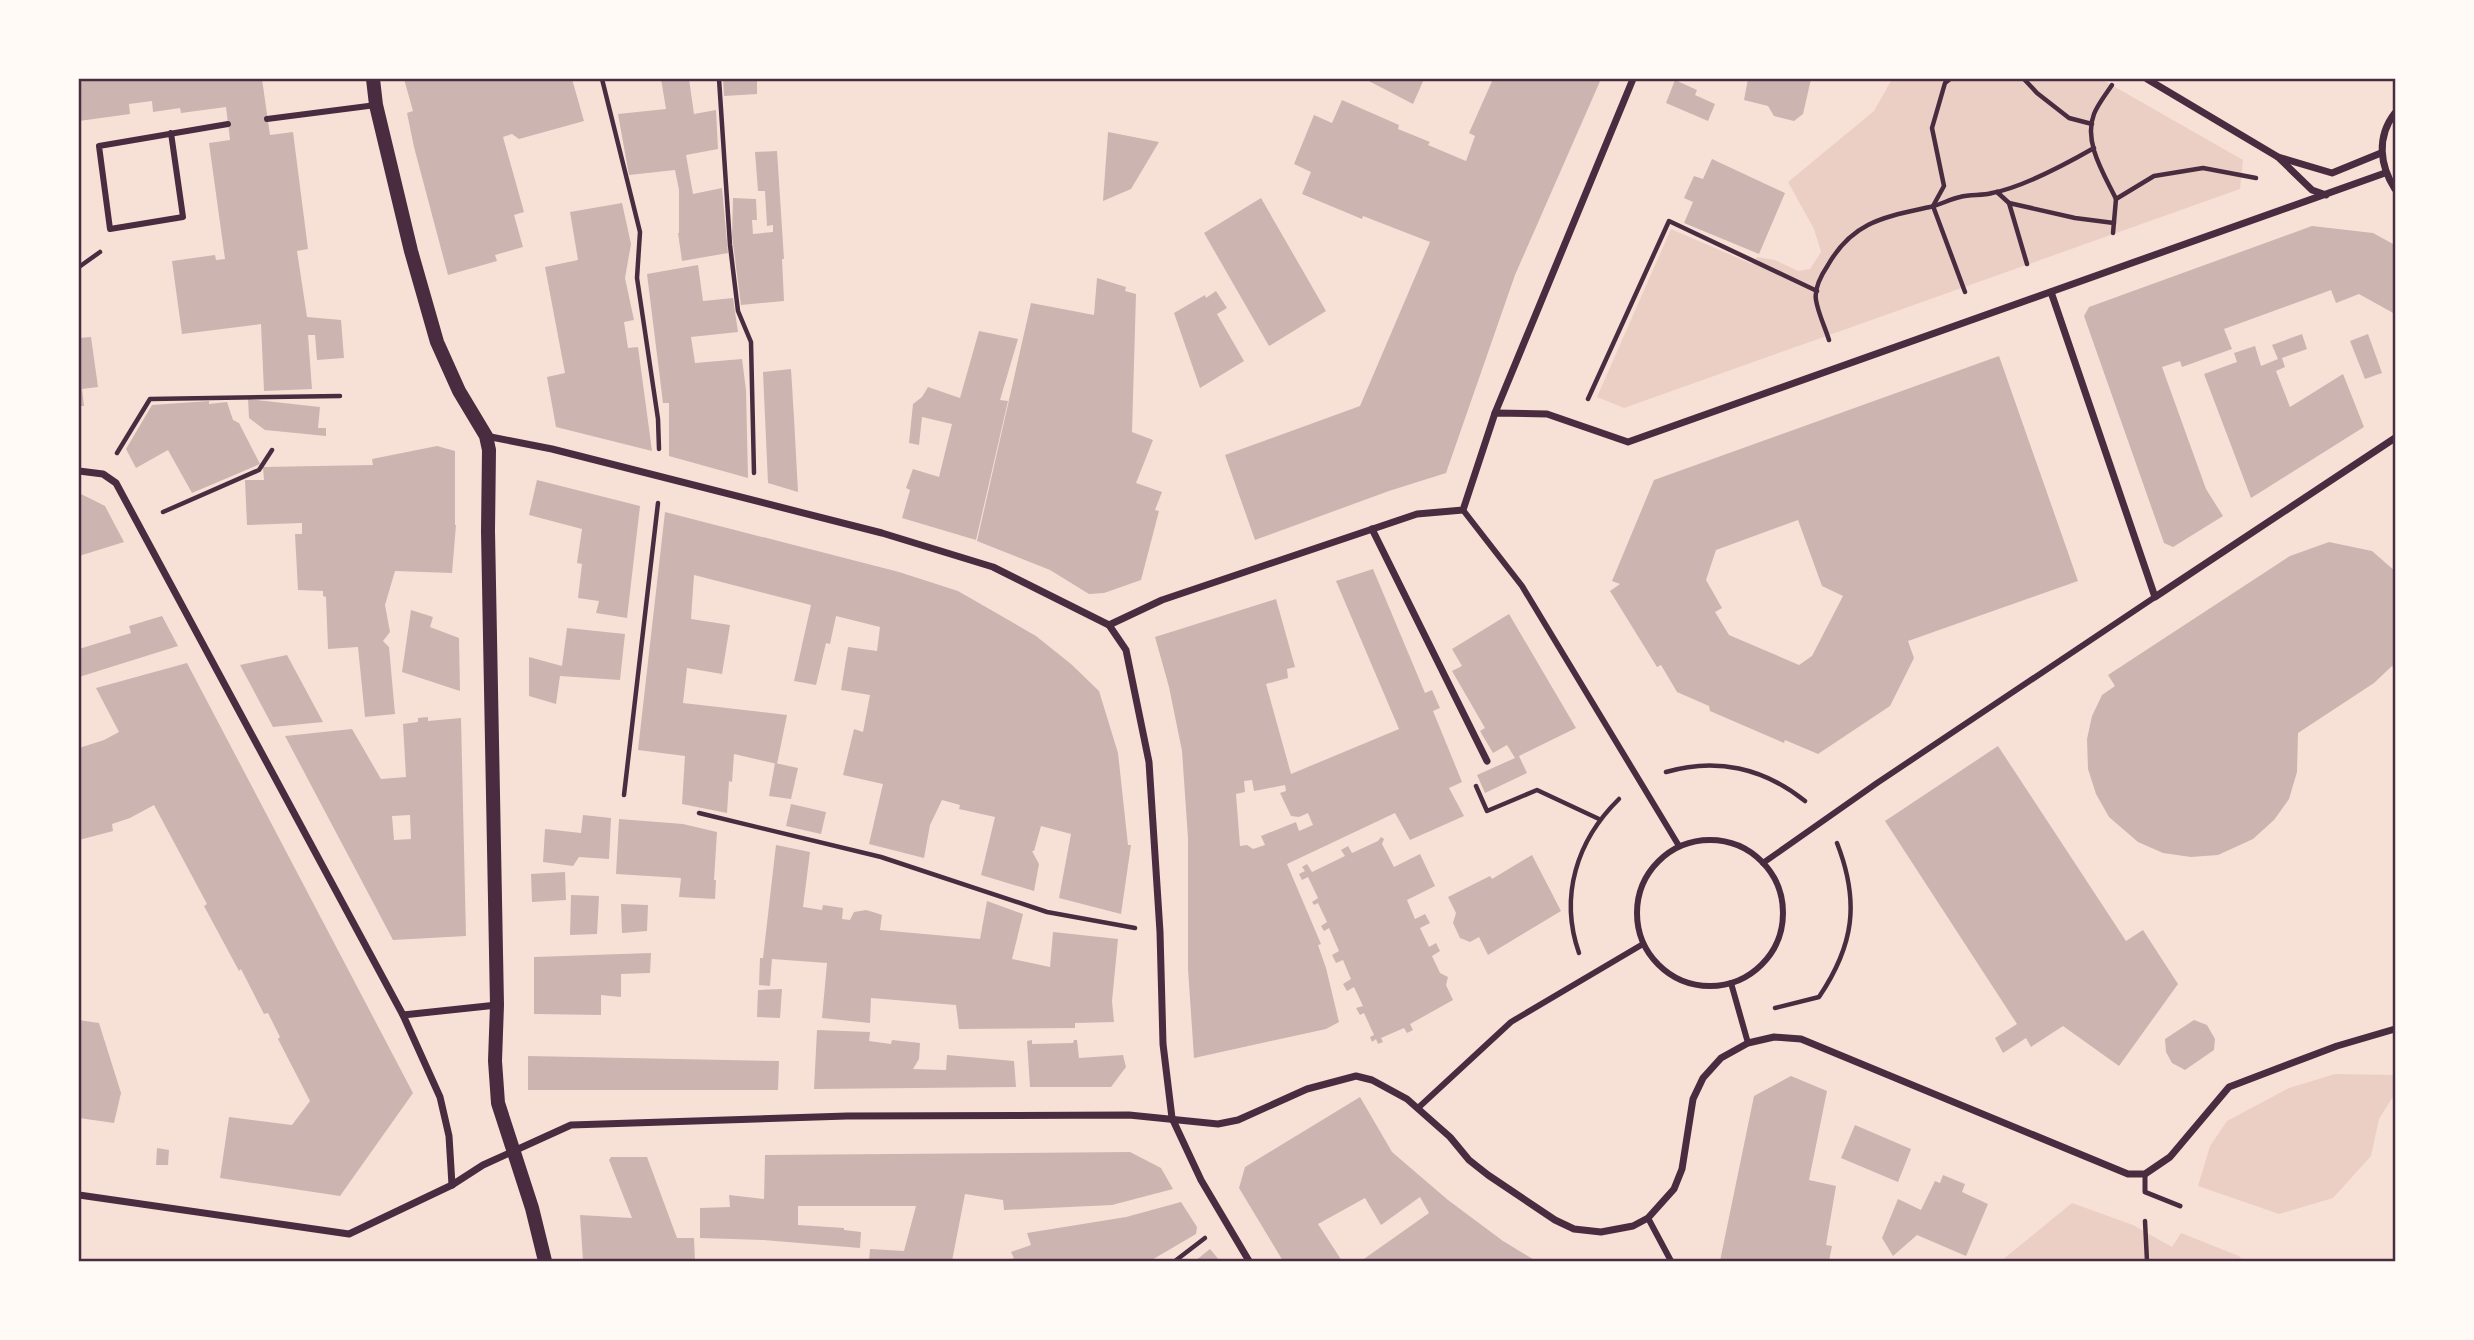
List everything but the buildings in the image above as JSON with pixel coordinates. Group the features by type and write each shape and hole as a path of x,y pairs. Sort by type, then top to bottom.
{"main road":[{"path":"373,79 376,105 411,251 437,342 459,391 485,436 490,464 488,531 497,1006 495,1061 498,1102 532,1208 545,1261"}],"street":[{"path":"1463,510 1495,413 1633,79"},
{"path":"2147,79 2278,157 2312,190 2326,195"},
{"path":"267,119 376,105"},
{"path":"2395,113 2384,134 2381,153 2385,173 2395,189"},
{"path":"171,133 183,217 110,229 99,146 171,133 228,124"},
{"path":"2278,157 2332,173 2381,153"},
{"path":"1495,413 1547,414 1628,442 2385,173"},
{"path":"2052,292 2155,597"},
{"path":"485,436 552,449 882,533 993,567 1110,625 1126,650 1149,762 1160,932 1163,1044 1172,1118 1201,1180 1249,1261"},
{"path":"1763,863 1899,767 2395,438"},
{"path":"79,471 103,474 116,483 403,1015 440,1097 449,1136 452,1185"},
{"path":"1110,625 1162,600 1417,514 1463,510"},
{"path":"1463,510 1522,586 1679,846"},
{"path":"1372,529 1487,761"},
{"path":"1701,840 1724,841 1745,849 1763,863 1776,883 1783,905 1782,928 1773,949 1760,967 1741,980 1718,986 1696,985 1674,977 1656,963 1643,944 1637,922 1637,899 1645,877 1660,859 1679,846 1701,840"},
{"path":"1418,1108 1511,1022 1643,944"},
{"path":"1731,983 1748,1043"},
{"path":"403,1015 497,1006"},
{"path":"79,1195 349,1234 452,1185 483,1165 572,1125 847,1116 1129,1115 1218,1125 1238,1120 1307,1089 1356,1076 1372,1080 1407,1099 1488,1175 1555,1220 1586,1232 1601,1232 1633,1226 1648,1218 1674,1189 1682,1169 1693,1098 1703,1078 1721,1058 1748,1043 1774,1037 1801,1039 2127,1174 2145,1174 2170,1157 2229,1087 2337,1046 2395,1028"},
{"path":"1648,1218 1671,1261"}],"lane":[{"path":"2145,1174 2145,1192 2180,1206"}],"path":[{"path":"602,79 640,232 637,278 658,419 660,478 624,794"},
{"path":"719,79 730,245 738,311 751,342 755,502"},
{"path":"1950,79 1945,83 1932,128 1944,186 1933,206 1965,292"},
{"path":"2024,79 2069,118 2092,124"},
{"path":"2112,85 2094,114 2090,130 2098,161 2116,199 2113,233"},
{"path":"1829,340 1815,298 1822,275 1833,256 1850,237 1873,221 1896,213 2019,185 2073,161 2094,148"},
{"path":"2116,199 2154,176 2203,169 2256,178"},
{"path":"1997,192 2009,203 2075,218 2114,223"},
{"path":"2009,203 2027,264"},
{"path":"1588,399 1669,221 1817,291"},
{"path":"1815,319 1821,317"},
{"path":"103,474 150,399 340,396"},
{"path":"137,523 259,470 272,450"},
{"path":"1589,976 1574,937 1570,895 1575,868 1584,843 1599,819 1618,799 1641,783 1667,771 1695,765 1725,765 1754,771 1804,799 1824,821 1838,844 1847,869 1852,896 1851,923 1846,949 1819,997 1741,1017"},
{"path":"1508,803 1537,790 1599,819"},
{"path":"699,813 881,858 1047,912 1160,932"},
{"path":"2145,1192 2147,1261"},
{"path":"1175,1261 1225,1223"}],"shaded area":[{"path":"1892,79 2101,79 2243,160 2240,189 1624,408 1597,397 1671,229 1752,264 1757,257 1775,260 1798,271 1810,269 1821,252 1814,229 1788,182 1874,111"},
{"path":"2335,1074 2395,1075 2394,1095 2379,1119 2371,1156 2333,1198 2279,1214 2198,1186 2210,1146 2227,1121 2289,1088"},
{"path":"2072,1203 2133,1225 2172,1247 2181,1233 2239,1256 2243,1261 2001,1261"}]}
